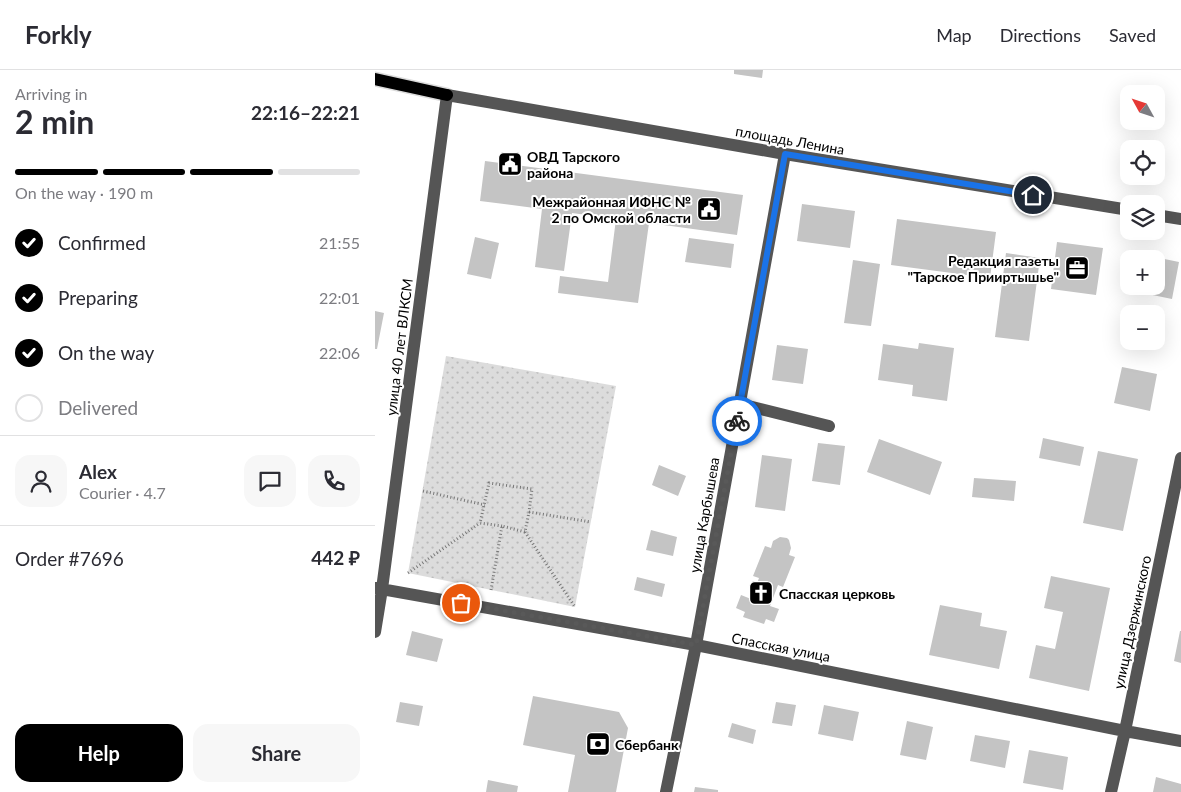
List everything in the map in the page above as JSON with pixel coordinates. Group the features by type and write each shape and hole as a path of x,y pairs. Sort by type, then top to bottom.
{"main road":[{"path":"375,79 447,95"}],"street":[{"name":"площадь Ленина","path":"447,95 785,154 1120,209"},
{"name":"улица 40 лет ВЛКСМ","path":"375,632 379,588 447,95"},
{"name":"улица Карбышева","path":"666,792 696,645 785,154"},
{"path":"1165,216 1181,219"},
{"path":"740,404 829,426"},
{"name":"улица Дзержинского","path":"1111,792 1181,458"},
{"name":"Спасская улица","path":"379,588 696,645 1181,741"}],"path":[{"path":"408,573 480,523 489,483 532,489 525,532"},
{"path":"423,492 485,505"},
{"path":"529,512 591,522"},
{"path":"480,523 525,532 575,607"},
{"path":"491,590 502,526"}],"shaded area":[{"path":"446,356 616,386 575,607 408,573"}],"building":[{"path":"734,70 763,70 762,78 734,74"},
{"path":"485,161 743,195 737,235 649,223 638,303 558,293 560,276 608,282 616,219 572,213 564,271 535,267 542,209 480,201"},
{"path":"802,204 855,211 850,248 797,241"},
{"path":"897,219 996,232 990,278 891,265"},
{"path":"475,237 499,243 491,279 467,274"},
{"path":"689,238 734,244 731,268 685,262"},
{"name":"Редакция газеты \"Тарское Прииртышье\"","path":"1057,242 1103,248 1096,295 1051,289"},
{"path":"1006,253 1040,258 1029,341 995,337"},
{"path":"1165,259 1179,262 1172,299 1152,295 1165,295"},
{"path":"853,260 880,264 871,326 844,323"},
{"path":"375,311 384,313 377,349 375,349"},
{"path":"919,343 954,348 947,401 912,396 913,385 878,380 883,344 918,349"},
{"path":"777,345 808,349 803,384 772,380"},
{"path":"1122,367 1157,374 1150,411 1114,403"},
{"path":"1043,438 1084,447 1080,466 1039,458"},
{"path":"879,439 942,462 930,495 867,472"},
{"path":"818,443 845,446 840,485 812,481"},
{"path":"1098,451 1138,459 1123,531 1083,523"},
{"path":"762,455 792,459 785,511 755,507"},
{"path":"659,465 686,476 678,496 652,485"},
{"path":"974,478 1016,481 1014,501 972,497"},
{"path":"651,530 677,537 673,556 646,550"},
{"path":"780,537 789,540 791,548 789,555 795,557 783,587 778,585 770,606 779,609 774,622 766,619 764,624 743,617 745,612 736,608 741,595 751,599 759,578 753,576 765,546 771,548 773,541"},
{"path":"1051,576 1110,588 1089,691 1029,678 1036,645 1055,649 1063,612 1044,608"},
{"path":"637,577 665,584 662,597 634,590"},
{"path":"940,605 982,613 980,626 1007,631 999,669 929,655"},
{"path":"412,631 443,639 437,662 406,655"},
{"path":"1181,631 1181,663 1174,661"},
{"path":"533,696 619,712 628,728 616,792 568,792 575,755 523,745"},
{"path":"400,702 423,706 419,726 396,722"},
{"path":"776,702 796,705 792,726 772,723"},
{"path":"824,705 859,712 853,741 818,734"},
{"path":"907,721 933,727 926,760 900,755"},
{"path":"732,723 756,730 753,744 728,737"},
{"path":"975,735 1010,741 1005,768 970,761"},
{"path":"1029,750 1068,757 1063,790 1023,783"},
{"path":"1156,777 1181,784 1181,792 1153,792"},
{"path":"488,780 518,786 517,792 486,792"},
{"path":"695,787 718,790 718,792 694,792"}],"way so far":[{"path":"461,603 696,645 737,421"}],"place":[{"name":"ОВД Тарского района","path":"510,164"},
{"name":"Межрайонная ИФНС № 2 по Омской области","path":"709,209"},
{"name":"Редакция газеты \"Тарское Прииртышье\"","path":"1077,268"},
{"name":"Спасская церковь","path":"761,593"},
{"name":"Сбербанк","path":"598,744"}],"route":[{"path":"737,421 785,154 1033,195"}]}
